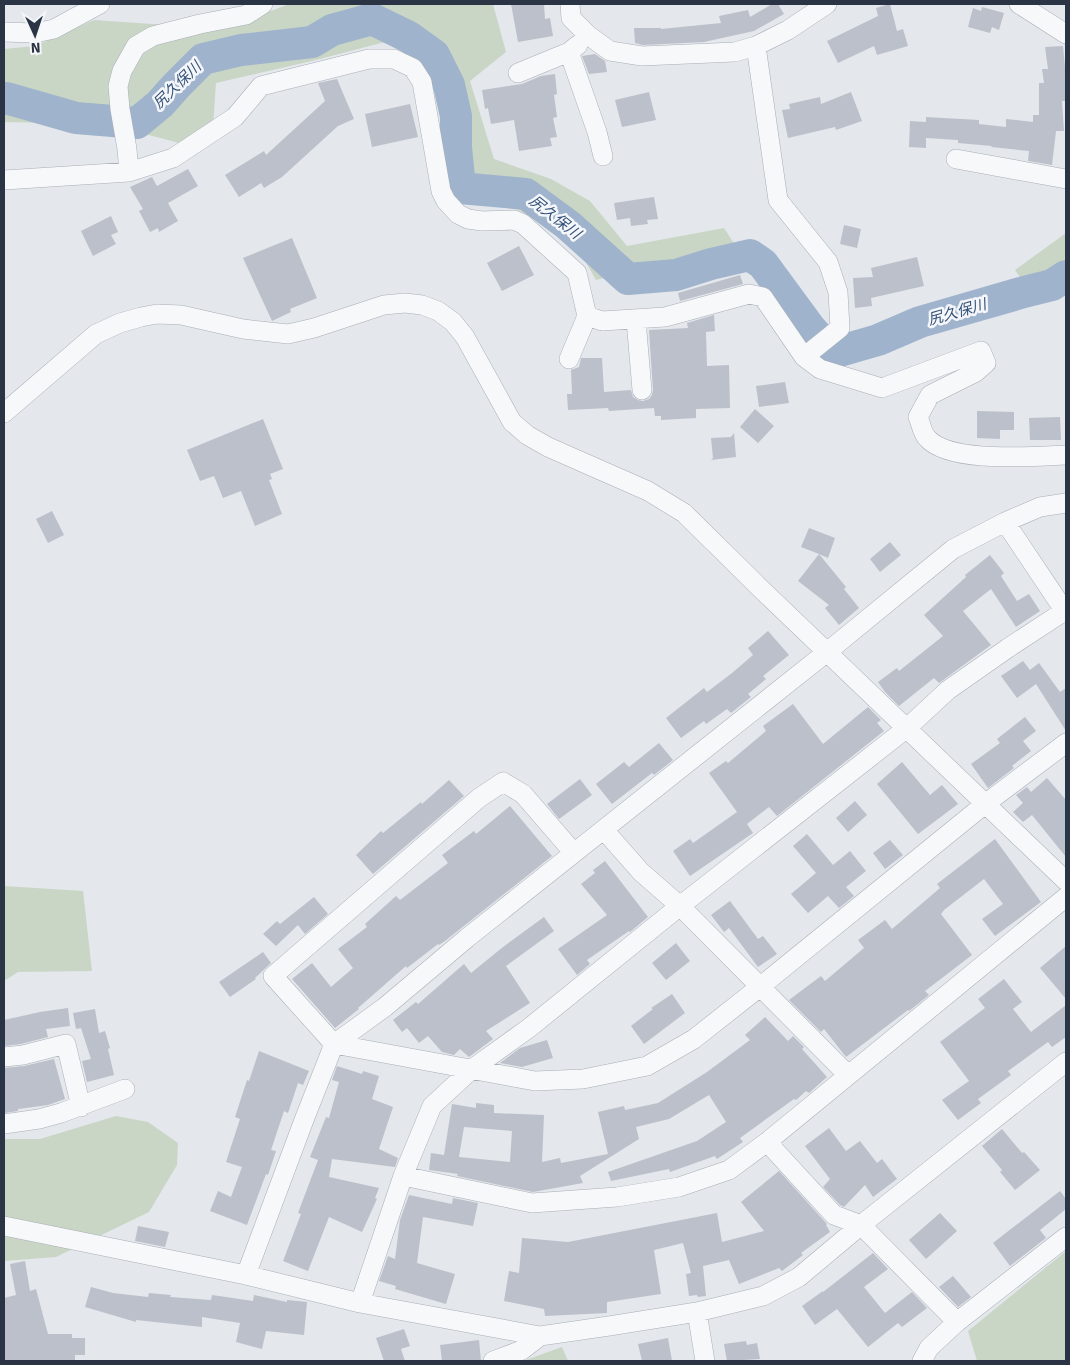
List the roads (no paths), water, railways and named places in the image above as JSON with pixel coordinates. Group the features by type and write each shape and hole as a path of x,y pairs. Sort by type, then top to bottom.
{"street":[{"path":"129,172 118,86 122,71 136,46 153,36 246,15 263,4"},
{"path":"570,4 571,18 588,35 610,51 642,56 735,52 756,46 788,30 827,4"},
{"path":"1019,4 1066,34"},
{"path":"4,32 35,33 54,30 97,5"},
{"path":"518,73 569,52 588,35"},
{"path":"756,46 778,200 828,262 838,292 840,328 815,347"},
{"path":"569,52 597,132 603,156"},
{"path":"4,180 129,172 173,158 181,153 236,117 261,86 368,59 394,59 413,68 422,82 440,190 452,209 468,220 514,220 523,224 577,274 587,316 570,359"},
{"path":"956,159 1066,179"},
{"path":"587,316 602,321 665,317 749,294 763,297 815,347 820,370 882,388 980,351 986,363 976,372 930,395 918,417 926,437 941,449 989,457 1066,455"},
{"path":"4,413 96,334 120,323 141,317 157,314 181,315 243,329 288,334 314,328 384,305 405,303 422,305 438,311 453,322 465,337 512,422 527,435 648,491 684,513 1066,881"},
{"path":"636,320 642,390"},
{"path":"246,1275 334,1044 385,1007 467,938 827,652 953,549 1040,506 1066,503"},
{"path":"360,1303 403,1176 432,1106 472,1069 529,1028 680,906 907,728 948,690 1008,648 1066,611 1005,522"},
{"path":"574,853 523,794 503,782 479,798 273,976 334,1044 535,1081 583,1079 647,1066 694,1039 985,804 1066,743"},
{"path":"604,830 641,872 680,906 848,1075"},
{"path":"403,1176 532,1202 617,1197 679,1188 729,1170 767,1142 1066,897"},
{"path":"4,1057 23,1055 66,1044 81,1107"},
{"path":"4,1226 246,1275 360,1303 540,1336 697,1312 762,1296 799,1277 861,1225 1066,1062"},
{"path":"4,1124 39,1119 81,1107 124,1089"},
{"path":"767,1142 834,1215 861,1225 957,1322"},
{"path":"922,1361 929,1348 957,1322 1066,1237"},
{"path":"697,1312 705,1361"},
{"path":"493,1361 522,1350 540,1336"}],"waterway":[{"name":"尻久保川","path":"4,99 76,118 137,123 160,104 203,59 241,50 312,42 332,30 372,19 409,37 434,55 449,85 456,116 456,147 460,188 526,194 568,225 628,279 676,275 750,255 763,264 810,328 833,353 878,340 920,322 1052,285 1066,276"}]}
